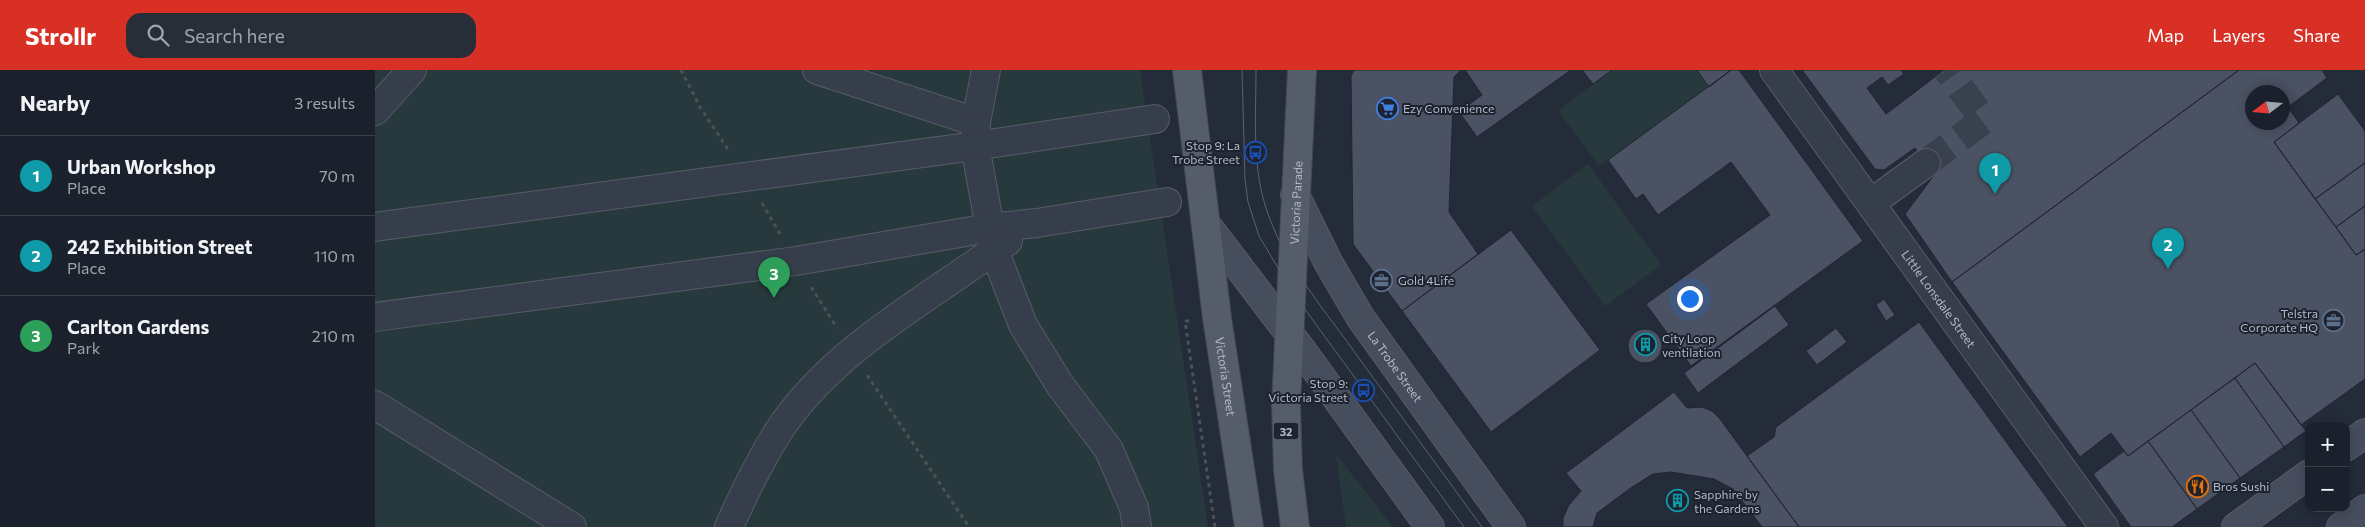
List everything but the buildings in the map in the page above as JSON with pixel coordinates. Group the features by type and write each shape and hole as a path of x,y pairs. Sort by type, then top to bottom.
{"main road":[{"path":"1187,70 1206,224"},
{"name":"Victoria Parade","path":"1290,335 1302,70"},
{"name":"Victoria Street","path":"1206,224 1217,318 1249,527"},
{"name":"32","path":"1290,335 1286,435 1295,527"}],"street":[{"path":"375,111 412,70"},
{"path":"817,70 976,134"},
{"path":"986,70 976,134 992,239 1023,325 1060,385 1109,450 1134,508 1137,527"},
{"name":"Little Lonsdale Street","path":"1774,70 2104,527"},
{"path":"375,227 747,176 976,134 1155,119"},
{"path":"1871,203 1926,162"},
{"name":"La Trobe Street","path":"1295,195 1334,274 1361,317 1416,397 1511,527"},
{"path":"375,317 795,261 992,239 1037,223 1167,202"},
{"path":"1206,224 1290,335 1429,527"},
{"path":"729,527 755,471 785,422 820,380 851,351 992,239"},
{"path":"375,405 572,527"},
{"path":"2350,444 2365,433"},
{"path":"2236,527 2305,477"}],"path":[{"path":"681,70 700,107 747,176 795,261 851,351 969,527"},
{"path":"1185,321 1215,527"}],"shaded area":[{"path":"375,70 1140,70 1208,527 375,527"},
{"path":"1612,70 1697,70 1709,87 1599,166 1558,111"},
{"path":"1588,164 1661,265 1605,306 1532,206"},
{"path":"1336,454 1393,527 1346,527"}],"tunnel":[{"path":"1926,163 1984,120 1947,70"}],"tram line":[{"path":"1242,70 1245,179 1248,202 1259,236 1293,293 1464,527"},
{"path":"1256,70 1256,155 1258,172 1265,205 1281,244 1315,298 1482,527"}],"place":[{"name":"Ezy Convenience","path":"1387,108"},
{"name":"Stop 9: La Trobe Street","path":"1256,152"},
{"name":"Urban Workshop","path":"1995,194"},
{"name":"242 Exhibition Street","path":"2168,269"},
{"name":"Gold 4Life","path":"1382,280"},
{"name":"Carlton Gardens","path":"774,298"},
{"name":"Telstra Corporate HQ","path":"2334,320"},
{"name":"City Loop ventilation","path":"1646,345"},
{"name":"Stop 9: Victoria Street","path":"1364,390"},
{"name":"Bros Sushi","path":"2197,486"},
{"name":"Sapphire by the Gardens","path":"1678,501"}]}
